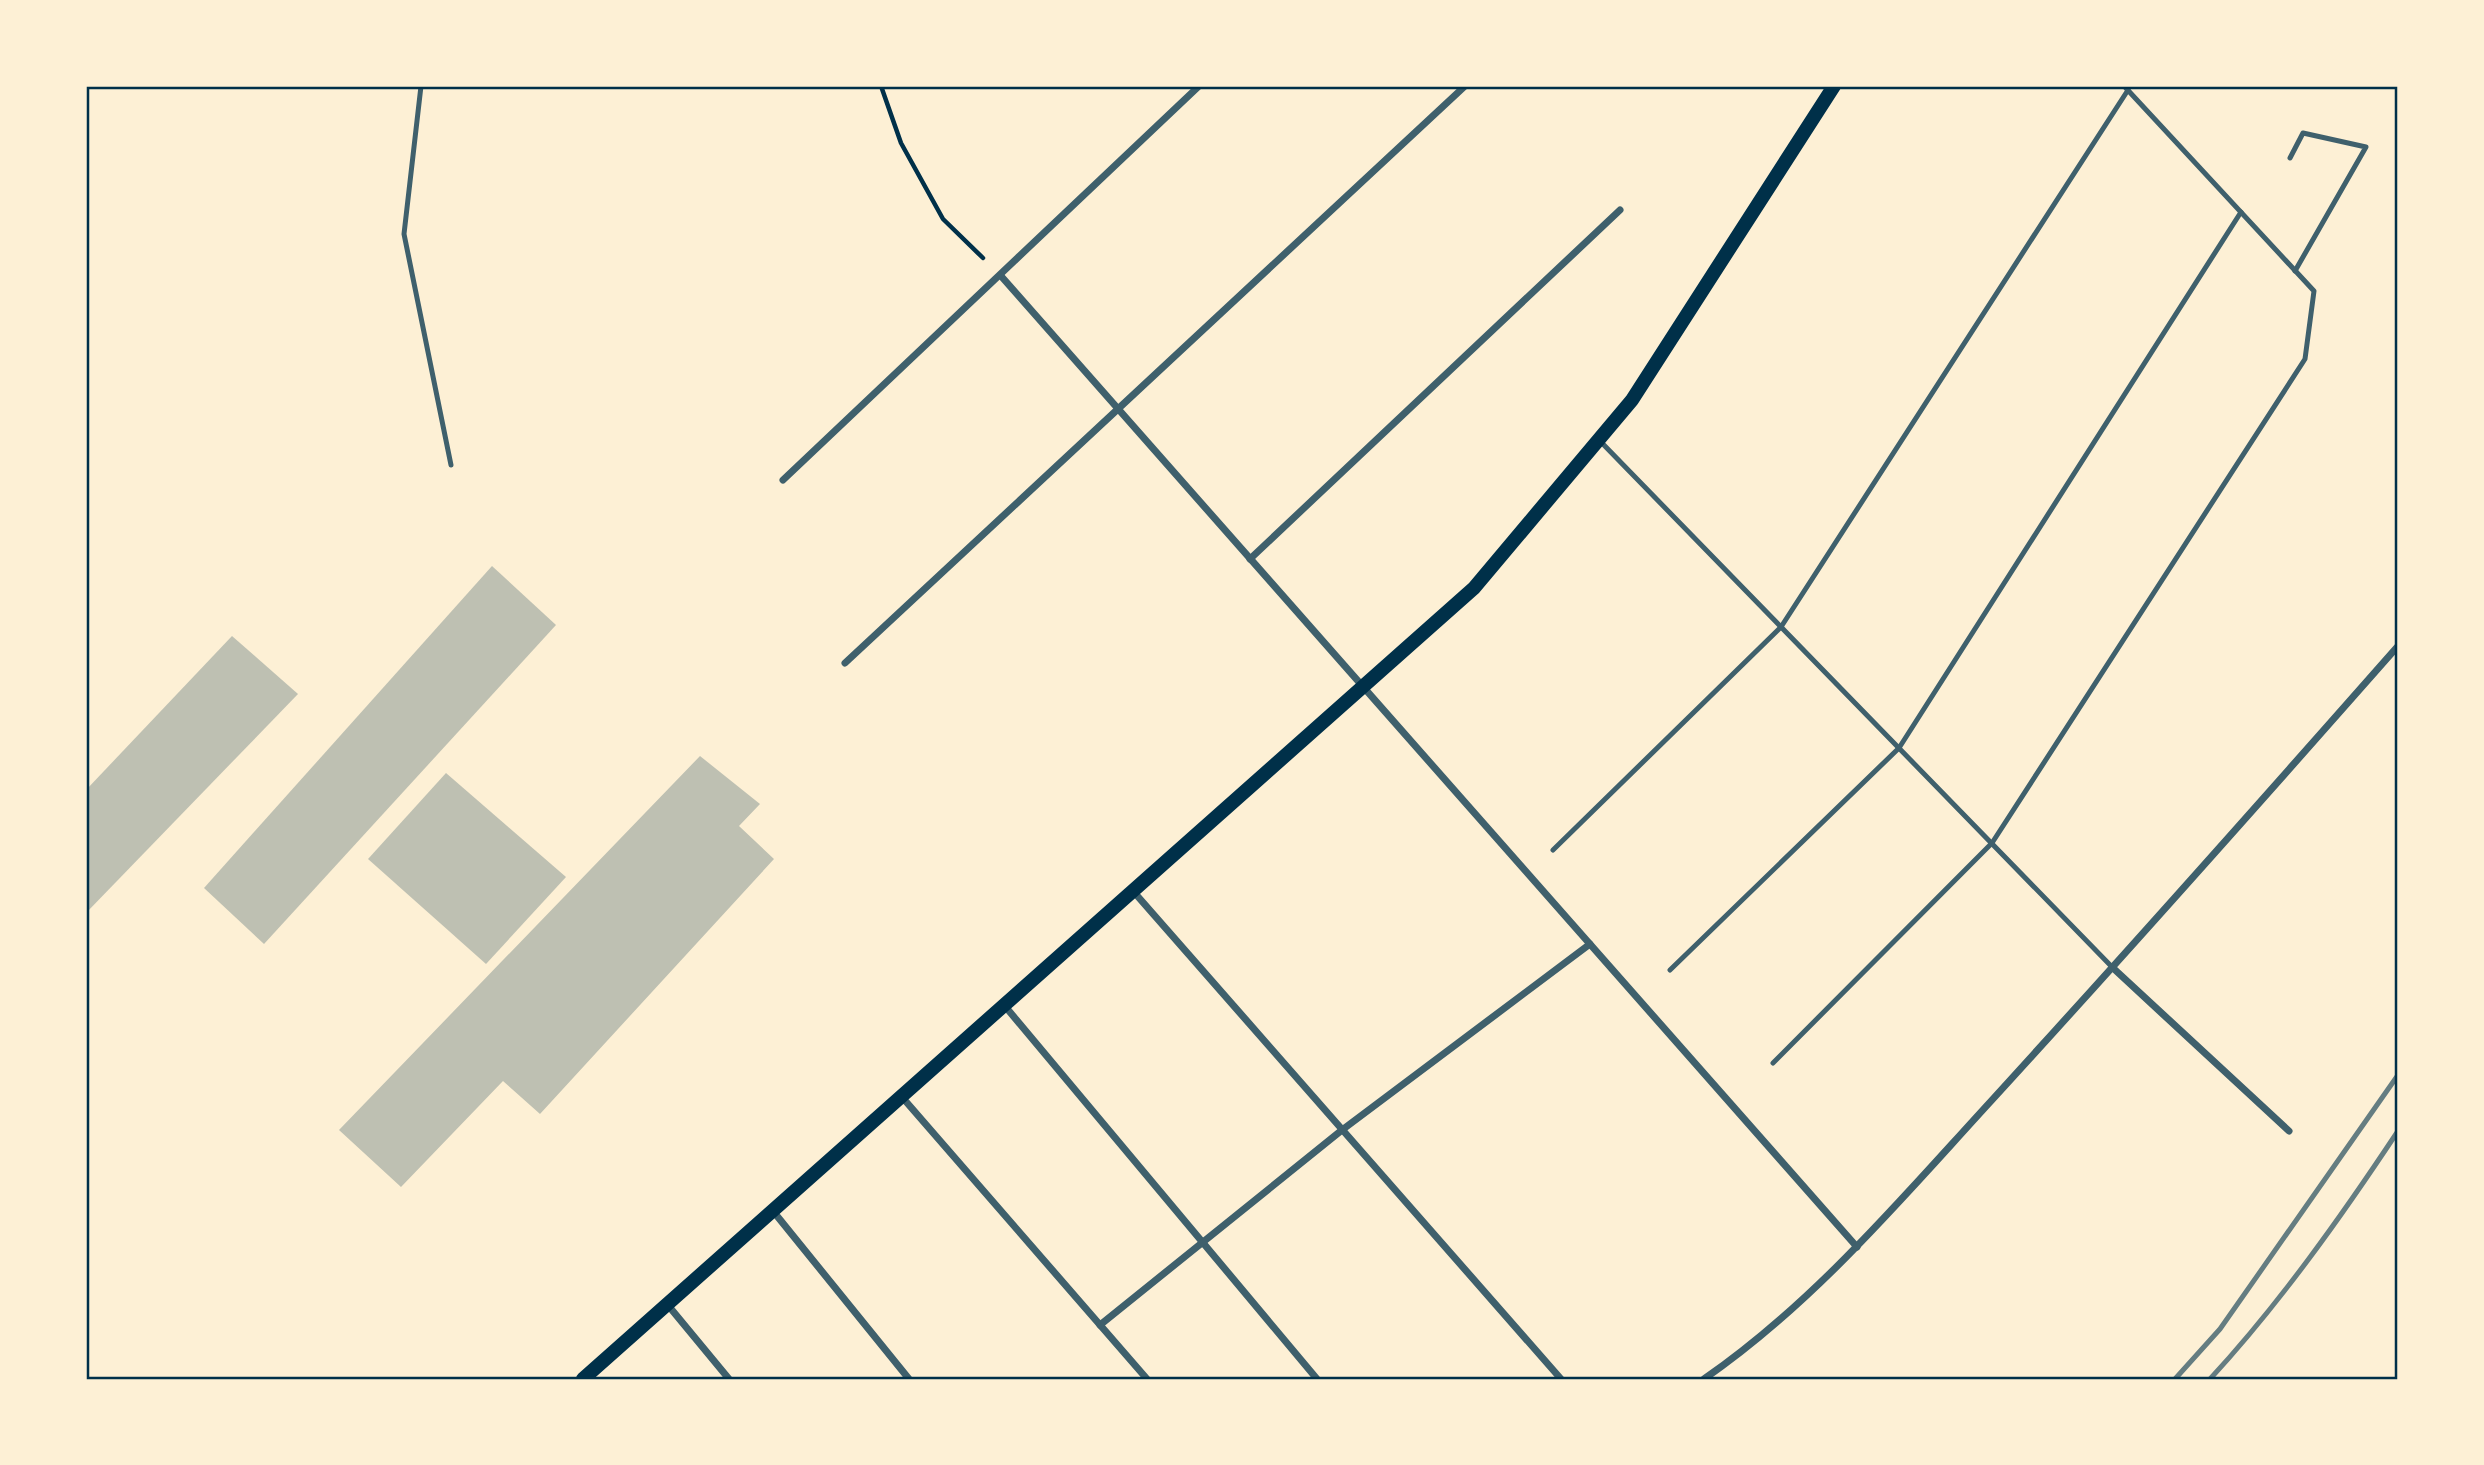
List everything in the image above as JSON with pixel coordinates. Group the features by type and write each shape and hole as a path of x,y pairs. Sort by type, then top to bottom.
{"main road":[{"path":"583,1379 1474,588 1632,400 1834,86"}],"street":[{"path":"783,480 1199,86"},
{"path":"845,663 1465,86"},
{"path":"1250,559 1620,210"},
{"path":"1001,276 1857,1247"},
{"path":"1704,1379 1744,1352 1857,1247 2113,968 2398,646"},
{"path":"1133,891 1560,1379"},
{"path":"1100,1325 1342,1130 1590,944"},
{"path":"2113,968 2289,1131"},
{"path":"1004,1005 1317,1379"},
{"path":"902,1097 1147,1379"},
{"path":"773,1211 909,1379"},
{"path":"667,1304 729,1379"}],"lane":[{"path":"421,86 404,233 451,465"},
{"path":"1553,850 1781,627 2126,88 2314,291 2305,359 1992,844 1773,1063"},
{"path":"2290,158 2303,133 2366,147 2295,271"},
{"path":"1670,970 1899,748 2241,212"},
{"path":"1599,440 2113,968"}],"path":[{"path":"881,86 901,143 943,219 1001,276"}],"building":[{"path":"492,566 556,625 264,944 204,888"},
{"path":"232,636 298,694 86,913 86,790"},
{"path":"700,756 760,804 739,826 774,859 540,1114 503,1081 401,1187 339,1130"},
{"path":"446,773 566,877 486,964 368,859"}],"railway":[{"path":"2175,1379 2220,1329 2398,1075"},
{"path":"2210,1379 2309,1259 2398,1131"}]}
